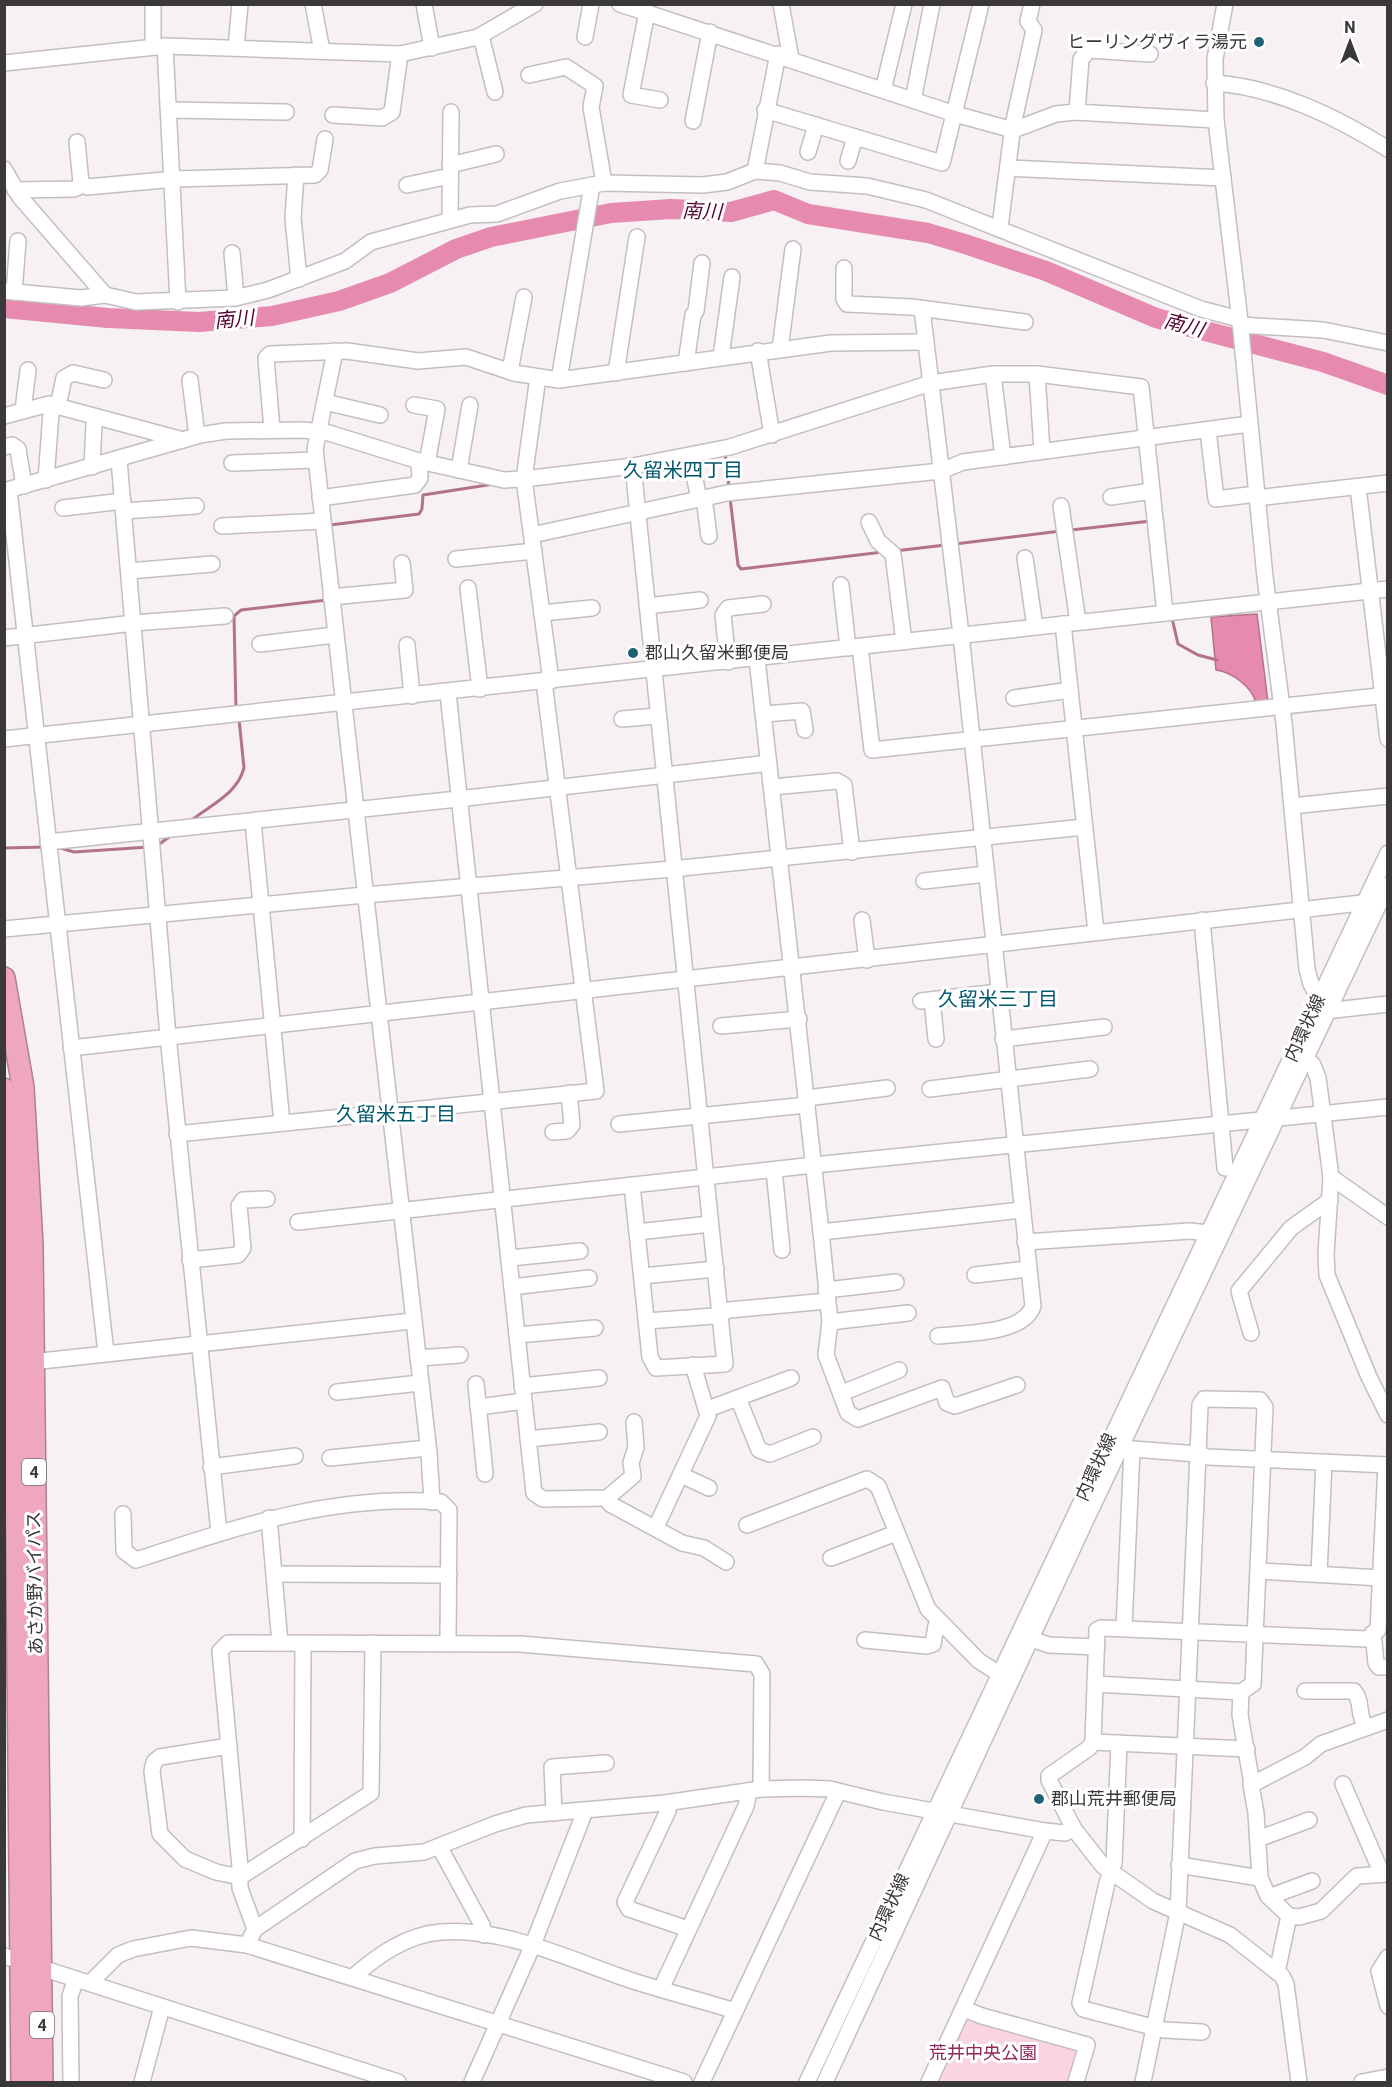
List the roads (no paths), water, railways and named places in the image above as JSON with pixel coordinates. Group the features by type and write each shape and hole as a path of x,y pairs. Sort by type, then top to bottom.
{"highway":[{"name":"あさか野バイパス","path":"4,978 12,1009 23,1087 29,1158 17,1363 12,1959 22,2082"},
{"name":"あさか野バイパス","path":"4,1089 14,1223 17,1363 42,1968 42,2082"},
{"path":"8,2082 12,1959"},
{"path":"42,1968 54,1997 57,2082"}],"street":[{"path":"153,4 169,110 178,302"},
{"path":"236,48 240,4"},
{"path":"424,4 432,48"},
{"path":"4,63 159,46 400,54 481,36 535,4"},
{"path":"585,37 591,4"},
{"path":"620,4 955,114 1013,130 1056,114 1077,112 1216,120"},
{"path":"755,171 765,110 784,57 781,4"},
{"path":"883,90 904,4"},
{"path":"912,100 932,4"},
{"path":"765,110 942,163 981,4"},
{"path":"1000,227 1013,130 1034,30 1028,21 1032,4"},
{"path":"1225,4 1214,83 1216,120 1240,322 1256,496 1282,706 1307,969 1311,984 1322,1005 1388,1004"},
{"path":"318,5 322,51"},
{"path":"647,12 631,95 660,100"},
{"path":"693,121 710,32"},
{"path":"481,36 495,92"},
{"path":"1077,112 1081,59 1089,51 1150,54"},
{"path":"333,115 382,118 392,112 400,54"},
{"path":"529,75 566,67 595,86 591,107 598,184 580,255 559,380"},
{"path":"1214,83 1235,84 1292,100 1361,133 1388,149"},
{"path":"169,110 286,112"},
{"path":"450,220 451,112"},
{"path":"808,152 816,125"},
{"path":"848,161 855,137"},
{"path":"15,190 74,189 83,185 315,175 320,170 325,139"},
{"path":"77,142 83,185"},
{"path":"407,185 495,154"},
{"path":"1008,168 1223,178"},
{"path":"4,169 15,190 105,295"},
{"path":"18,241 9,292 81,298 105,295 128,301 178,302 236,298 300,279 345,261 371,242 450,220 497,214 560,191 598,184 703,185 727,182 755,171 780,173 810,182 894,191 926,200 1000,227 1058,254 1240,322 1323,330 1388,343"},
{"path":"296,175 292,210 300,279"},
{"path":"616,373 638,237"},
{"path":"780,349 793,249"},
{"path":"232,253 236,298"},
{"path":"686,363 702,263"},
{"path":"844,268 844,299 847,304 922,309 1025,322"},
{"path":"721,357 732,277"},
{"path":"510,371 524,297"},
{"path":"922,309 961,635 1033,1306 1026,1318 1002,1329 938,1336"},
{"path":"272,429 267,355 335,351 418,361 466,357 510,371 559,380 758,351 831,343 926,342"},
{"path":"335,351 314,443 418,1358 432,1502"},
{"path":"758,351 772,435"},
{"path":"22,410 28,370"},
{"path":"46,480 55,409 64,378 72,373 104,380"},
{"path":"993,374 1003,456"},
{"path":"105,1353 7,490 190,438 226,431 272,429 318,431 423,462 504,480 524,479 633,466 730,447 931,383 993,374 1036,374 1140,386 1165,613"},
{"path":"1036,374 1042,451"},
{"path":"177,1134 596,1091 570,878 542,613 524,479 538,377"},
{"path":"190,380 190,438"},
{"path":"325,402 380,415"},
{"path":"4,416 49,404 55,409 190,438"},
{"path":"320,498 415,485 420,478 437,409 414,405"},
{"path":"459,470 470,405"},
{"path":"92,467 94,424"},
{"path":"532,535 728,493 941,471 963,462 1249,424"},
{"path":"1208,430 1216,499 1388,483"},
{"path":"4,447 12,445 18,449 24,486"},
{"path":"119,460 177,1134 219,1533"},
{"path":"232,463 316,460"},
{"path":"691,460 709,536"},
{"path":"632,1185 650,1357 656,1368 724,1364 721,1313 686,979 672,869 633,466"},
{"path":"1358,487 1385,695 1388,739"},
{"path":"1111,497 1151,491"},
{"path":"63,508 196,506"},
{"path":"1062,506 1070,623 1070,690 1096,932"},
{"path":"222,526 323,521"},
{"path":"869,522 876,539 893,554 904,642"},
{"path":"456,559 534,551"},
{"path":"1025,558 1035,627"},
{"path":"331,597 405,590 402,563"},
{"path":"129,571 212,564"},
{"path":"841,585 872,750 1385,695"},
{"path":"468,588 480,689"},
{"path":"4,740 1388,589"},
{"path":"646,606 700,600"},
{"path":"728,662 723,615 728,608 763,604"},
{"path":"542,613 592,608"},
{"path":"4,638 134,623 225,616"},
{"path":"260,644 335,635"},
{"path":"407,645 412,696"},
{"path":"757,659 799,1019 830,1322 826,1355 848,1413 858,1419 942,1388 947,1403 956,1406 1017,1385"},
{"path":"1014,698 1070,690"},
{"path":"448,693 534,1493 543,1499 607,1498 633,1476 631,1463 636,1447 634,1422"},
{"path":"764,714 802,711 805,730"},
{"path":"622,719 657,716"},
{"path":"48,842 253,822 769,763"},
{"path":"772,787 837,781 844,785 852,852"},
{"path":"1292,806 1388,796"},
{"path":"253,822 282,1123"},
{"path":"4,929 365,894 852,852 1084,827"},
{"name":"内環状線","path":"1005,1677 1031,1639 1126,1449 1269,1119 1322,1005 1363,904 1388,853"},
{"path":"924,881 986,874"},
{"name":"内環状線","path":"807,2082 942,1812 1208,1233 1305,1057 1322,1005 1384,901 1388,885"},
{"path":"71,1048 1384,901"},
{"path":"862,920 867,960"},
{"path":"1202,920 1219,1124 1225,1168"},
{"path":"936,1040 926,1001 998,992"},
{"path":"721,1026 799,1019"},
{"path":"1003,1039 1104,1027"},
{"path":"1305,1057 1316,1069 1331,1177 1328,1275 1369,1377 1388,1415"},
{"path":"930,1089 1090,1069"},
{"path":"619,1124 807,1102 887,1088"},
{"path":"554,1132 567,1131 573,1125 569,1094"},
{"path":"298,1222 814,1165 1388,1107"},
{"path":"774,1170 782,1250"},
{"path":"1331,1177 1385,1213"},
{"path":"190,1260 238,1255 243,1248 239,1206 243,1200 267,1199"},
{"path":"1251,1333 1239,1291 1291,1228 1330,1200"},
{"path":"821,1232 1021,1210"},
{"path":"638,1232 710,1224"},
{"path":"1025,1242 1190,1231 1208,1233"},
{"path":"510,1258 580,1251"},
{"path":"642,1276 716,1269"},
{"path":"975,1275 1028,1269"},
{"path":"512,1287 589,1278"},
{"path":"647,1322 714,1316 729,1310 896,1282"},
{"path":"830,1322 908,1313"},
{"path":"17,1363 412,1321"},
{"path":"517,1335 595,1328"},
{"path":"418,1358 460,1354"},
{"path":"656,1527 708,1416 708,1409 693,1365"},
{"path":"842,1393 899,1370"},
{"path":"522,1386 599,1378"},
{"path":"708,1409 790,1378"},
{"path":"337,1392 420,1383"},
{"path":"476,1384 484,1474"},
{"path":"738,1398 759,1450 770,1454 813,1437"},
{"path":"1095,1684 1187,1689 1241,1692 1253,1684 1264,1459 1265,1407 1260,1400 1204,1399 1200,1405 1190,1630 1187,1689 1184,1746 1178,1912 1143,2082"},
{"path":"478,1407 524,1401"},
{"path":"528,1439 599,1432"},
{"path":"330,1458 428,1448"},
{"path":"1124,1628 1126,1449 1198,1454 1208,1457 1387,1465 1378,1630 1374,1634 1367,1639 1101,1628 1097,1630 1093,1742 1089,1748 1049,1776 1050,1783 1074,1829 1096,1859 1111,1873 1153,1901 1230,1935 1277,1972 1286,1984 1299,2082"},
{"path":"211,1467 295,1456"},
{"path":"1319,1574 1324,1462"},
{"path":"681,1475 709,1488"},
{"path":"747,1525 867,1479 878,1486 924,1602 939,1622 979,1661 1005,1677"},
{"path":"607,1498 610,1504 682,1543 704,1548 726,1562"},
{"path":"123,1514 124,1551 136,1560 269,1518 360,1501 441,1502 449,1508 448,1644"},
{"path":"269,1518 280,1643"},
{"path":"831,1558 896,1533"},
{"path":"1258,1571 1381,1578"},
{"path":"274,1574 450,1575"},
{"path":"865,1640 927,1646 933,1644 936,1626 939,1622"},
{"path":"1374,1634 1376,1663 1388,1667"},
{"path":"1031,1639 1049,1645 1097,1647"},
{"path":"255,1929 240,1888 220,1652 228,1643 520,1644 756,1664 762,1674 755,1790 661,1989"},
{"path":"302,1839 303,1643"},
{"path":"228,1746 160,1757 154,1762 152,1771 160,1834 185,1859 216,1872 240,1877 365,1799 372,1790 373,1643"},
{"path":"1305,1691 1354,1691 1359,1698 1360,1714 1366,1727"},
{"path":"1241,1692 1240,1715 1252,1784 1260,1878 1269,1897 1289,1916 1299,1917 1321,1911 1357,1876 1385,1874 1343,1784"},
{"path":"1252,1784 1305,1756 1322,1744 1388,1720"},
{"path":"1093,1742 1247,1749"},
{"path":"1119,1743 1114,1863 1080,2003 1083,2009 1153,2028 1202,2032"},
{"path":"554,1813 552,1767 606,1763"},
{"path":"247,1945 255,1929 355,1861 375,1856 424,1852 440,1848 515,1817 668,1803 755,1790 813,1788 1045,1831 1065,1833 1074,1829"},
{"path":"702,2082 838,1792"},
{"path":"668,1803 668,1811 626,1902 629,1909 688,1929"},
{"path":"472,2082 532,1947 585,1811"},
{"name":"内環状線","path":"825,2082 942,1812"},
{"path":"1258,1839 1309,1820"},
{"path":"928,2082 1045,1831"},
{"path":"440,1848 482,1925 484,1935"},
{"path":"1179,1865 1260,1878"},
{"path":"1269,1897 1312,1881"},
{"path":"1277,1972 1289,1916"},
{"path":"353,1977 374,1958 405,1941 440,1932 484,1935 532,1947 735,2011"},
{"path":"71,2082 70,1996 83,1981 112,1959 133,1949 191,1938 247,1945 684,2082"},
{"path":"1388,1957 1379,1971 1388,2006"},
{"path":"12,1959 390,2081"},
{"path":"142,2082 162,2007"},
{"path":"964,2009 1088,2045 1076,2082"},
{"path":"1362,2082 1388,2077"}],"waterway":[{"name":"南川","path":"4,308 108,318 199,322 272,316 339,301 390,283 456,249 491,237 611,213 671,209 731,212 774,200 808,214 928,233 965,244 1046,271 1156,318 1323,362 1388,385"},
{"path":"725,452 729,488"},
{"path":"330,525 419,514 422,509 423,495 494,484"},
{"path":"730,497 738,565 741,569 883,552"},
{"path":"1071,530 1151,521"},
{"path":"955,544 1061,531"},
{"path":"895,551 945,545"},
{"path":"236,710 234,616 241,610 327,600"},
{"path":"1172,618 1178,644 1198,655 1217,660"},
{"path":"192,820 230,792 241,777 244,768 239,719"},
{"path":"158,845 172,835"},
{"path":"4,848 45,847"},
{"path":"60,848 74,852 149,847"}],"place":[{"name":"ヒーリングヴィラ湯元","path":"1259,42"},
{"name":"郡山久留米郵便局","path":"633,653"},
{"name":"郡山荒井郵便局","path":"1039,1799"}],"district":[{"name":"久留米四丁目","path":"683,470"},
{"name":"久留米三丁目","path":"998,999"},
{"name":"久留米五丁目","path":"396,1114"}],"park label":[{"name":"荒井中央公園","path":"983,2053"}]}
